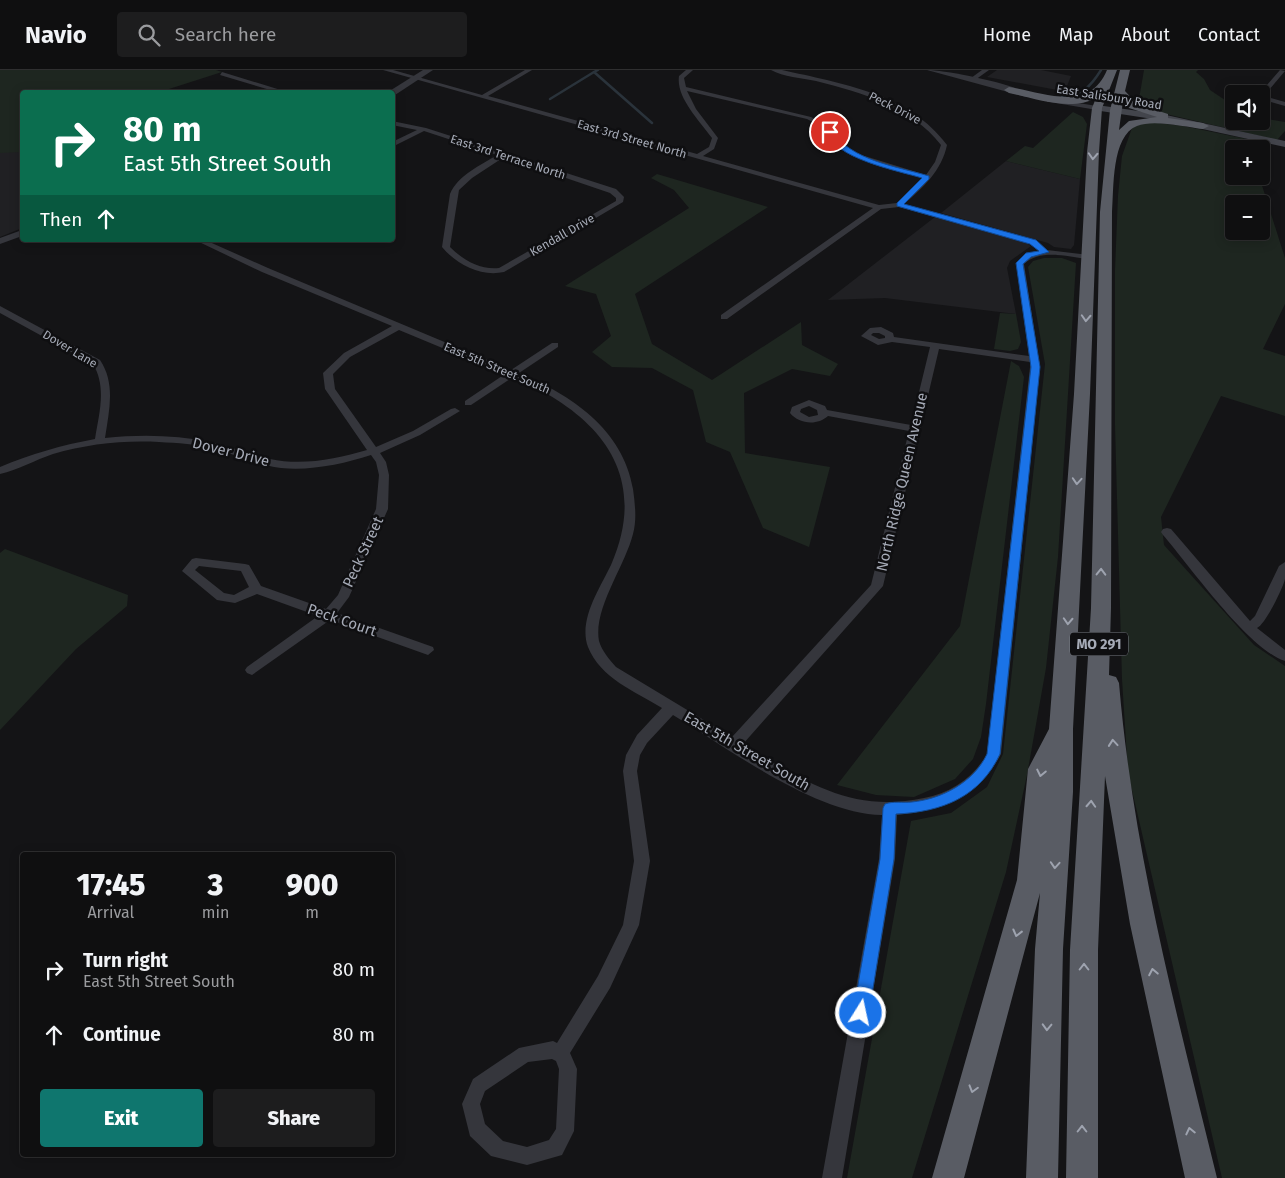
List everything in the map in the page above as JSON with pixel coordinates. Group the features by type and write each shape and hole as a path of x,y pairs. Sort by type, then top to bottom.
{"highway":[{"name":"MO 291","path":"1042,1178 1049,949 1061,792 1061,729 1095,127 1110,103 1125,70"},
{"name":"MO 291","path":"1082,1178 1084,950 1101,608 1106,212 1110,152 1110,75"},
{"path":"1009,90 1057,98 1082,99 1096,94 1110,75"},
{"path":"1028,96 1083,113 1092,118 1095,127"},
{"path":"1110,103 1133,106 1203,126"},
{"path":"1110,152 1126,128 1136,123 1162,122 1203,126"},
{"path":"1101,608 1116,768 1133,872 1159,1000 1201,1178"},
{"path":"948,1178 1007,972 1030,880 1040,769 1061,729"}],"main road":[{"name":"East Salisbury Road","path":"1110,103 1285,144"}],"street":[{"name":"East 3rd Street North","path":"386,70 879,207"},
{"path":"395,92 429,70"},
{"path":"483,97 529,70"},
{"path":"690,70 681,77 681,88 715,138 712,148 697,157"},
{"path":"774,70 792,74 799,70"},
{"name":"East Salisbury Road","path":"931,70 972,79 1028,96 1110,103"},
{"path":"972,79 986,70"},
{"path":"1270,88 1284,70"},
{"path":"222,74 275,90"},
{"name":"Peck Drive","path":"792,74 865,93 927,125 941,138 944,145 943,152 926,178 899,205"},
{"path":"681,88 809,118 822,125 838,144 853,154 926,178"},
{"path":"1270,99 1285,104"},
{"name":"East 3rd Terrace North","path":"395,124 424,130 612,191 620,197"},
{"path":"395,144 424,130"},
{"name":"Kendall Drive","path":"500,156 469,176 456,189 446,247 462,261 486,270 501,270 616,204 620,197"},
{"path":"724,317 879,207 899,205 1033,242 1045,252 1089,257"},
{"path":"0,241 20,234"},
{"name":"East 5th Street South","path":"203,242 225,253 514,374 546,388 574,404 598,426 614,448 628,482 630,521 618,560 594,618 593,640 599,656 611,670 801,785 836,800 874,809 914,807 947,798 971,786 989,764 994,754 1036,367 1020,263 1029,255 1045,252"},
{"name":"Dover Lane","path":"0,309 97,362 104,371 106,382 100,440"},
{"name":"Peck Street","path":"252,670 328,615 342,597 382,509 384,475 381,462 330,389 328,373 347,355 399,326"},
{"path":"891,339 1034,360"},
{"path":"468,403 556,345"},
{"name":"North Ridge Queen Avenue","path":"734,745 877,586 935,345"},
{"name":"Dover Drive","path":"0,471 54,451 100,440 145,437 190,441 217,446 258,461 290,465 325,463 374,452 423,431 455,411"},
{"path":"824,413 914,429"},
{"path":"1168,532 1248,626 1267,645 1285,656"},
{"path":"196,562 245,568 256,588 235,599 221,597 188,571 196,562"},
{"path":"1248,626 1256,623 1261,617 1285,566"},
{"name":"Peck Court","path":"256,588 428,650"},
{"name":"East 5th Street South","path":"560,1054 604,982 631,925 642,861 630,771 633,756 642,740 672,708"},
{"path":"832,1178 887,859 890,808"},
{"path":"553,1050 560,1054 568,1069 565,1130 555,1148 527,1156 498,1149 477,1129 471,1104 479,1085 525,1054 553,1050"}],"shaded area":[{"path":"0,70 216,70 222,72 169,89 172,90 20,90 20,152 0,153"},
{"path":"997,70 1041,70 1071,76 1067,86 1068,92 987,77"},
{"path":"1144,70 1198,70 1196,72 1204,79 1210,90 1225,100 1225,128 1153,111 1138,105"},
{"path":"1073,112 1083,117 1087,124 1080,179 1006,161 1025,146 1033,148"},
{"path":"1270,120 1285,122 1285,131 1277,140 1234,130 1270,130"},
{"path":"1151,122 1183,126 1247,139 1225,140 1225,185 1262,185 1265,195 1225,195 1225,240 1270,240 1270,211 1285,258 1285,304 1263,349 1285,356 1285,416 1221,396 1161,517 1164,545 1254,645 1285,666 1285,1178 1222,1178 1128,773 1122,679 1115,425 1115,270 1118,196 1122,156 1132,128 1138,124"},
{"path":"20,137 20,229 0,237 0,143"},
{"path":"1006,161 1080,179 1074,245 1071,249 1054,247 1048,243 941,213"},
{"path":"657,174 768,207 635,294 652,344 712,380 801,322 802,345 838,364 830,376 792,369 744,393 745,453 830,467 809,547 763,528 730,452 706,442 693,390 652,368 612,367 592,352 611,336 596,294 565,286 689,208 674,190 651,178"},
{"path":"935,217 1025,242 1031,246 1010,261 1007,268 1016,314 885,298 828,300"},
{"path":"1044,258 1062,258 1076,263 1058,557 1046,668 1027,775 1006,872 912,1178 847,1178 911,821 951,813 987,787 1003,754 1045,364 1028,267 1033,261"},
{"path":"1000,313 1016,314 1021,342 1018,349 1010,351 994,349"},
{"path":"1011,361 1019,366 1024,377 986,704 981,737 973,759 955,779 914,797 876,795 837,785 960,626"},
{"path":"5,549 128,595 127,606 76,649 0,730 0,553"}],"waterway":[{"path":"594,72 598,70"},
{"path":"1062,96 1069,96 1085,89 1094,81 1101,70"},
{"path":"550,99 594,72"},
{"path":"594,72 652,123"}],"route":[{"path":"830,132 838,144 853,154 926,178 899,205 1033,242 1038,244 1045,252 1022,258 1020,263 1036,367 994,754 989,764 971,786 947,798 914,807 890,808 887,859 861,1013"}]}
